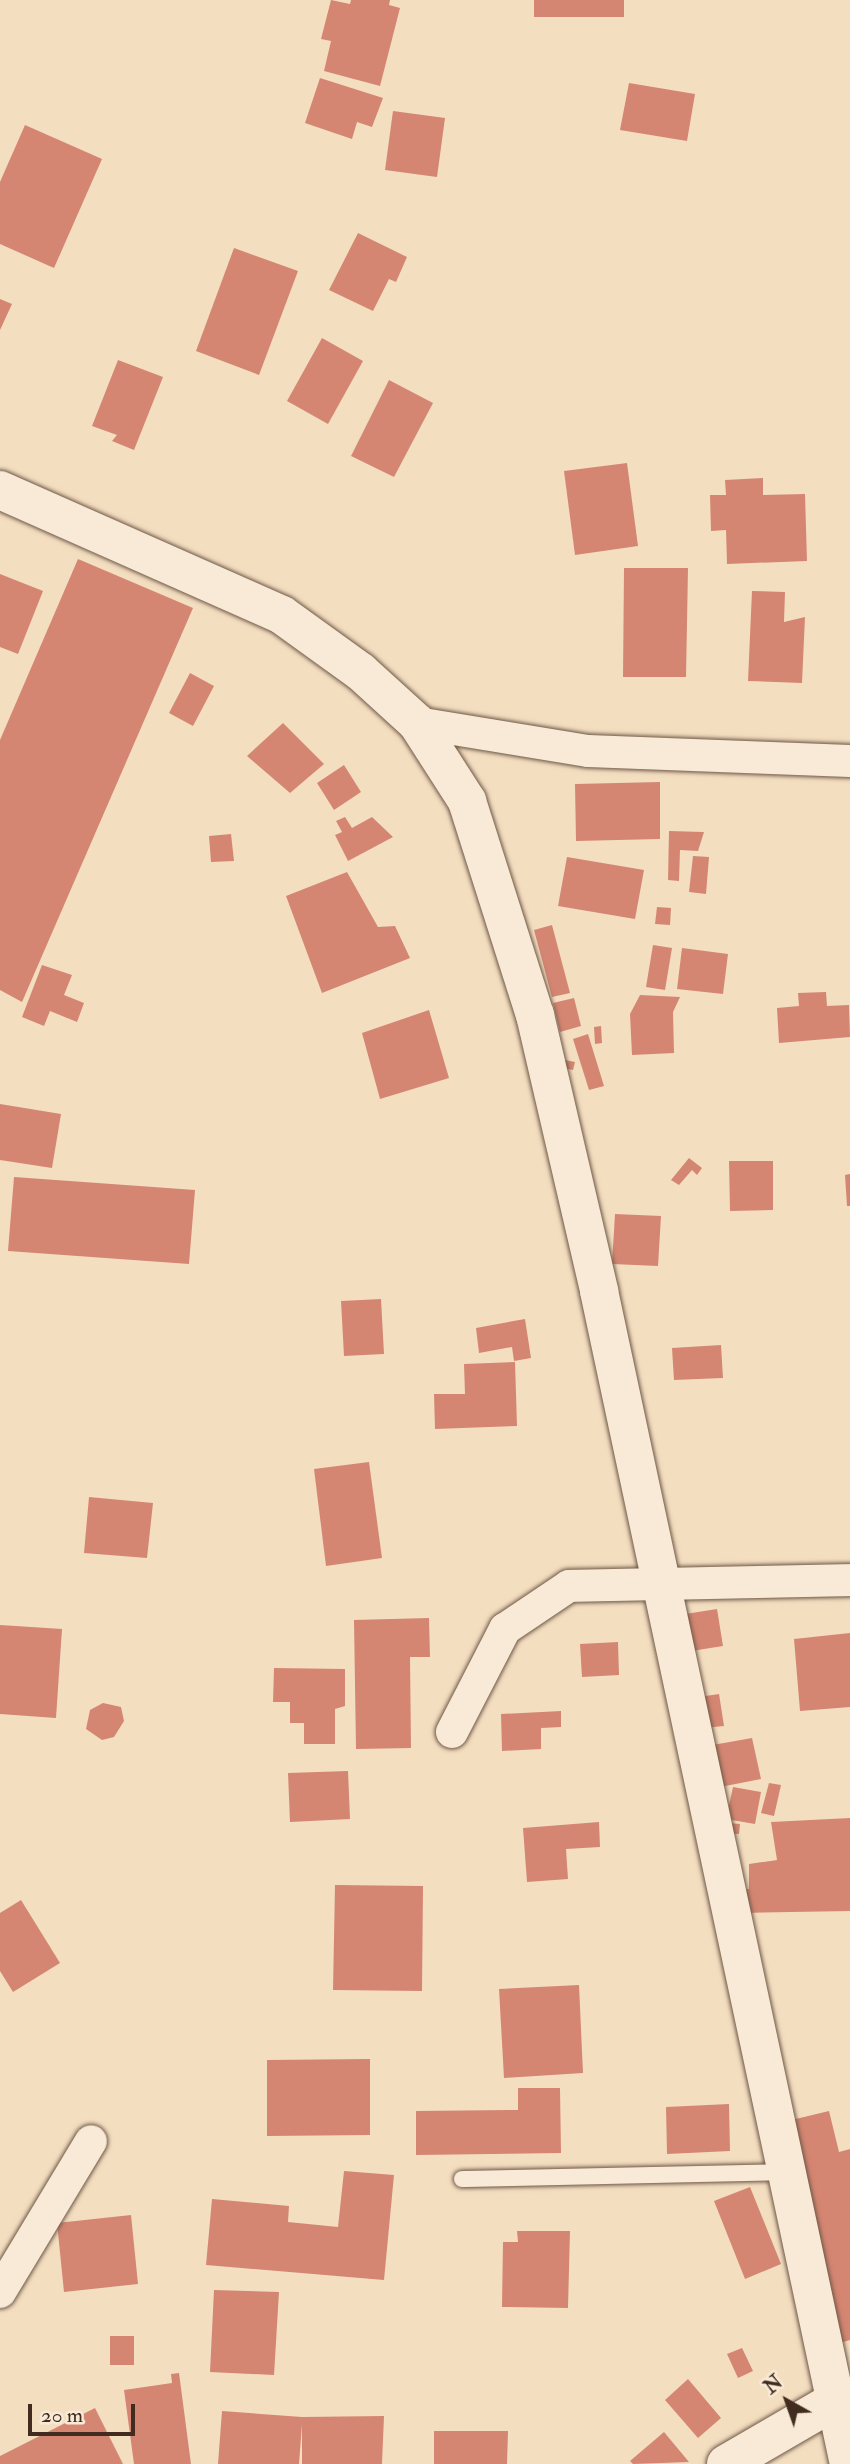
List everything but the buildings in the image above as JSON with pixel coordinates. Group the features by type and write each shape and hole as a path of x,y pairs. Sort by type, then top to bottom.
{"main road":[{"path":"0,490 282,615 361,672 418,723 467,801 535,1015 600,1291 833,2402 849,2464"},
{"path":"726,2464 833,2402"}],"street":[{"path":"418,723 588,751 850,761"},
{"path":"452,1732 505,1629 569,1586 850,1580"},
{"path":"0,2292 90,2141"}],"lane":[{"path":"462,2179 785,2172"}]}
